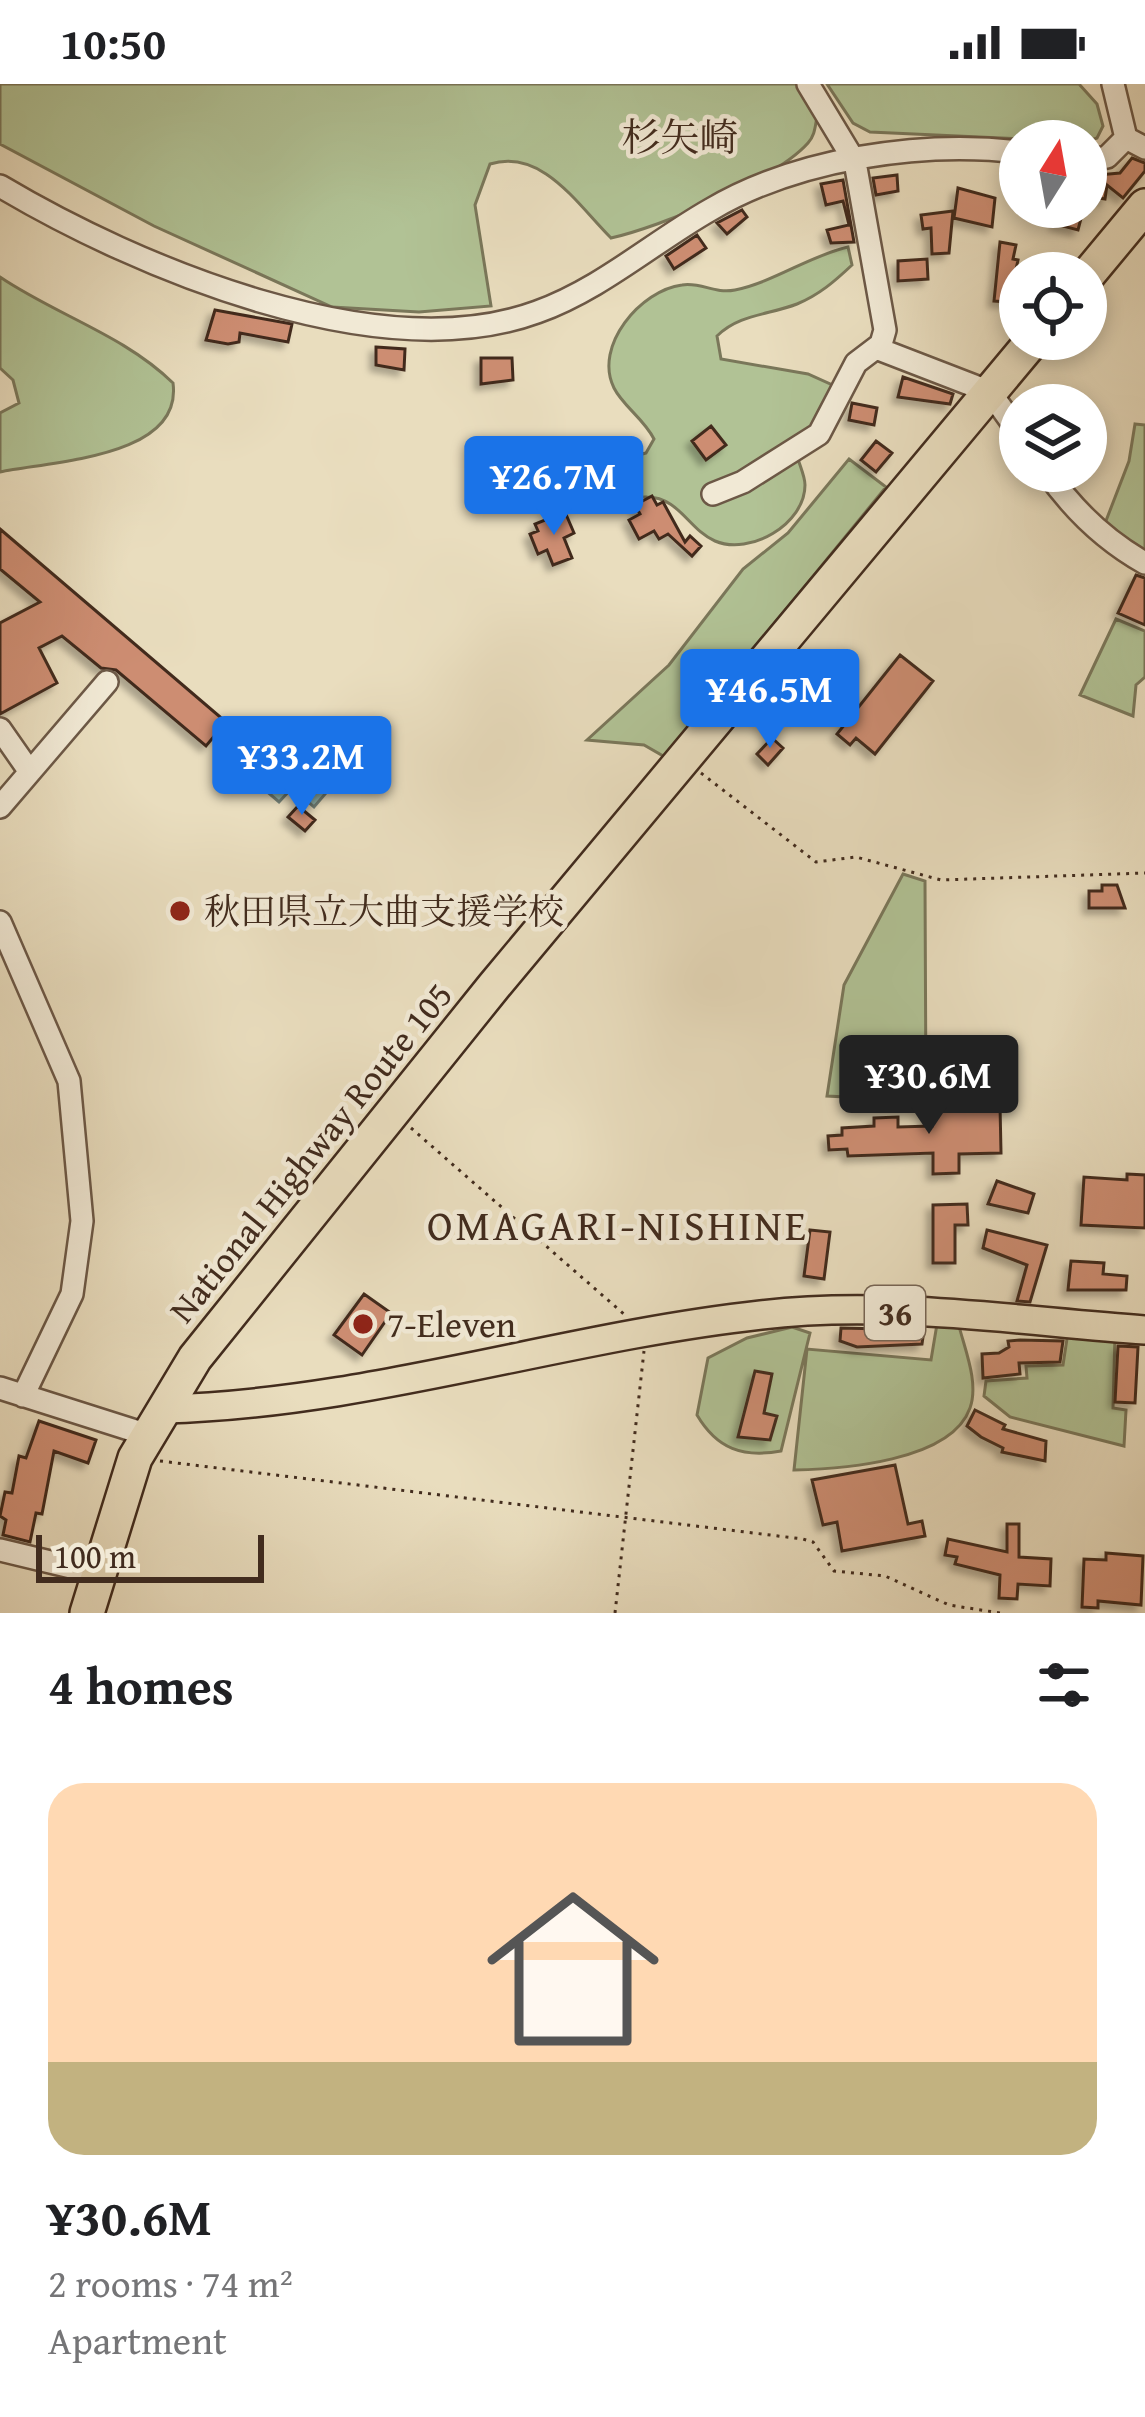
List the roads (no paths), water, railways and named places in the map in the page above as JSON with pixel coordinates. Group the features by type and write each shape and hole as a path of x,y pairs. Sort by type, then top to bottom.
{"highway":[{"path":"1107,252 1145,206"},
{"name":"National Highway Route 105","path":"87,1613 96,1573 149,1434 195,1358 392,1111 1017,360"}],"main road":[{"name":"36","path":"149,1434 308,1397 760,1315 859,1310 1145,1330"}],"street":[{"path":"712,494 743,482 819,434 856,363 875,349 885,330 855,162 808,84"},
{"path":"1107,157 1135,143 1113,84"},
{"path":"0,186 118,251 217,289 399,327 472,325 535,313 596,284 745,190 855,162 937,151 999,152"},
{"path":"875,349 990,392 999,405"},
{"path":"1061,492 1118,548 1145,563"},
{"path":"0,807 107,682"},
{"path":"0,729 30,772"},
{"path":"0,922 69,1081 82,1221 72,1294 23,1396"},
{"path":"0,1388 149,1434"},
{"path":"0,1550 96,1573"}],"water":[{"path":"282,755 326,793 314,807 292,788 279,802 257,783"}],"place":[{"name":"秋田県立大曲支援学校","path":"180,911"},
{"name":"7-Eleven","path":"363,1324"}],"district":[{"name":"杉矢崎","path":"680,137"},
{"name":"OMAGARI-NISHINE","path":"618,1225"}]}
